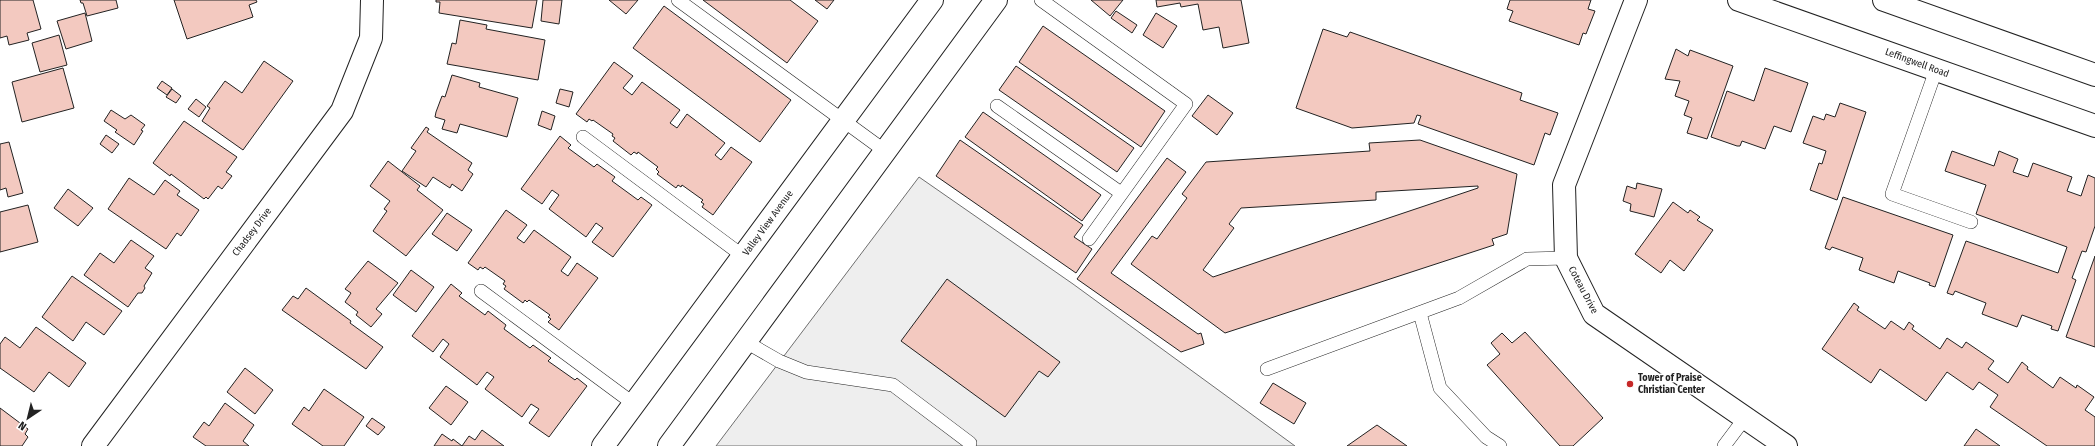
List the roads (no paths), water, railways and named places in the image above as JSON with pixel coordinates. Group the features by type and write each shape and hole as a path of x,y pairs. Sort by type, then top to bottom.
{"main road":[{"name":"Chadsey Drive","path":"93,446 342,111 371,38 372,0"},
{"name":"Valley View Avenue","path":"603,446 932,0"},
{"path":"669,446 996,0"},
{"name":"Coteau Drive","path":"1636,0 1564,185 1566,258 1594,314 1786,446"},
{"name":"Leffingwell Road","path":"1739,0 2095,126"},
{"path":"1884,0 2095,75"}],"lane":[{"path":"678,0 886,151"},
{"path":"1041,0 1186,104 1089,239"},
{"path":"1936,70 1892,194 1971,222"},
{"path":"997,106 1121,193"},
{"path":"583,137 743,256"},
{"path":"1267,369 1460,298 1527,259 1566,258"},
{"path":"481,291 634,404"},
{"path":"1420,312 1440,388 1486,437 1500,446"},
{"path":"746,342 779,361 806,372 893,385 970,443"},
{"path":"1724,446 1745,418"}],"place":[{"name":"Tower of Praise Christian Center","path":"1630,384"}]}
